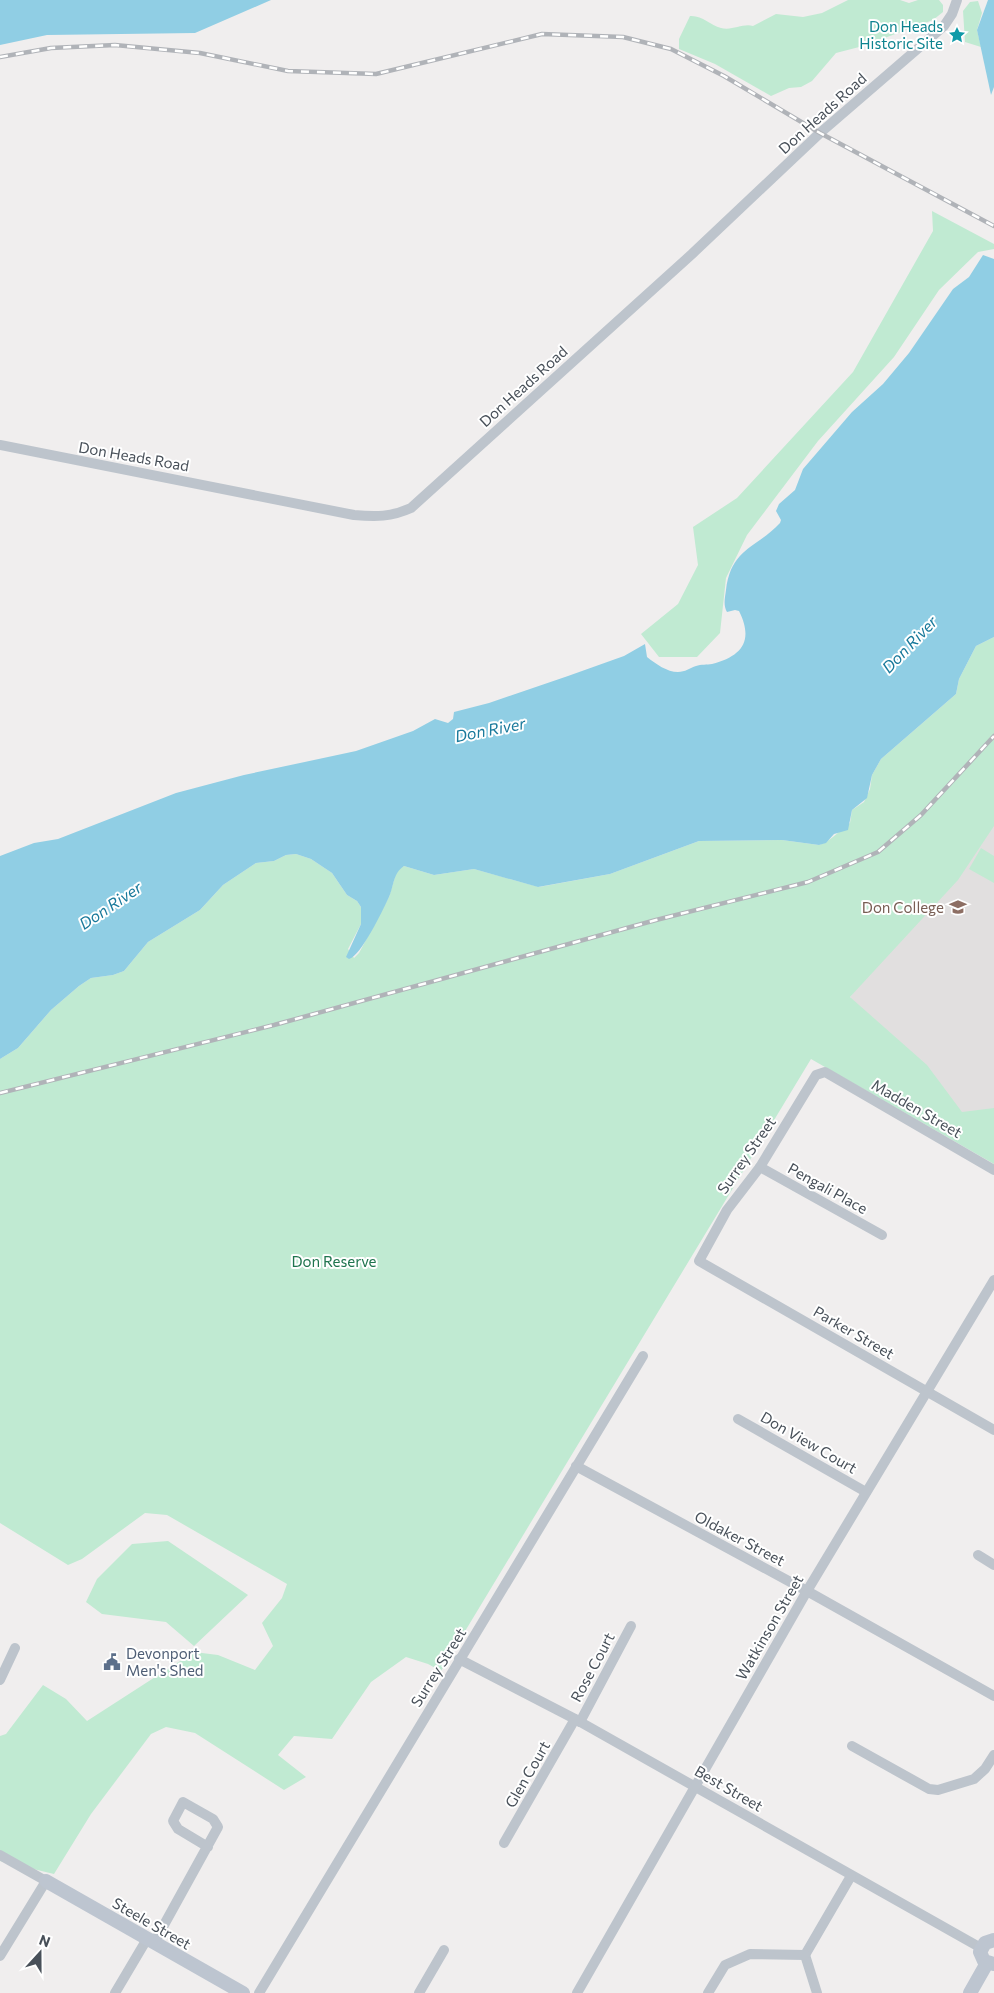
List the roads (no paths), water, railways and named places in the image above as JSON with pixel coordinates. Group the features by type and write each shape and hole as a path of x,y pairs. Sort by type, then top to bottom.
{"street":[{"name":"Don Heads Road","path":"0,445 354,515 379,517 395,515 410,508 692,254 820,133 944,26 952,14 957,0"},
{"name":"Surrey Street","path":"699,1261 727,1210 760,1167 816,1075 825,1072"},
{"name":"Madden Street","path":"825,1072 994,1170"},
{"name":"Pengali Place","path":"760,1167 882,1235"},
{"name":"Parker Street","path":"699,1261 994,1430"},
{"name":"Watkinson Street","path":"577,1993 807,1591 994,1280"},
{"name":"Surrey Street","path":"258,1993 459,1659 474,1639 643,1356"},
{"name":"Don View Court","path":"738,1419 866,1492"},
{"name":"Oldaker Street","path":"576,1466 807,1591 994,1696"},
{"path":"978,1555 994,1565"},
{"name":"Rose Court","path":"578,1720 631,1626"},
{"path":"0,1680 15,1648"},
{"name":"Best Street","path":"459,1659 578,1720 981,1948"},
{"name":"Glen Court","path":"504,1843 578,1720"},
{"path":"852,1746 929,1789 938,1790 980,1775 994,1755"},
{"path":"115,1993 151,1941 208,1846 218,1827 213,1819 182,1802 173,1821 178,1829 208,1846"},
{"path":"0,1855 46,1881 0,1956"},
{"path":"817,1993 805,1955 851,1876"},
{"name":"Steele Street","path":"46,1881 243,1993"},
{"path":"970,1993 991,1963 982,1957 981,1948 985,1942 994,1940"},
{"path":"419,1993 444,1950"},
{"path":"708,1993 725,1965 750,1954 805,1955"}],"water":[{"path":"0,0 271,0 195,33 47,35 0,45"},
{"path":"988,0 994,0 994,87 991,95 977,30"},
{"name":"Don River","path":"983,255 994,259 994,637 976,646 959,679 956,694 881,759 872,775 867,798 852,810 848,830 834,834 826,843 819,845 782,840 699,841 610,874 538,887 474,869 434,875 404,866 396,876 389,897 371,932 359,950 349,959 346,957 361,924 361,907 357,901 347,895 332,873 311,859 296,854 286,855 274,861 256,863 223,885 200,910 148,942 124,971 113,975 91,978 79,986 51,1010 18,1048 0,1059 0,856 34,843 58,839 176,793 244,775 356,751 413,731 435,719 448,723 453,719 454,712 489,703 568,676 624,656 645,644 647,657 674,672 685,671 698,665 712,664 731,657 738,652 745,639 745,631 739,611 727,612 725,607 726,590 733,565 746,550 780,523 781,520 776,511 779,504 795,490 803,469 852,412 883,384 909,353 953,289 969,277"}],"railway":[{"path":"0,57 51,48 115,45 200,53 288,71 376,74 542,34 623,37 671,49 724,76 820,133 994,226"},
{"path":"0,1093 274,1025 656,920 808,882 878,852 921,815 994,736"}],"place":[{"name":"Don Heads Historic Site","path":"957,35"},
{"name":"Don College","path":"958,907"},
{"name":"Devonport Men's Shed","path":"112,1662"}],"park label":[{"name":"Don Reserve","path":"334,1261"}]}
